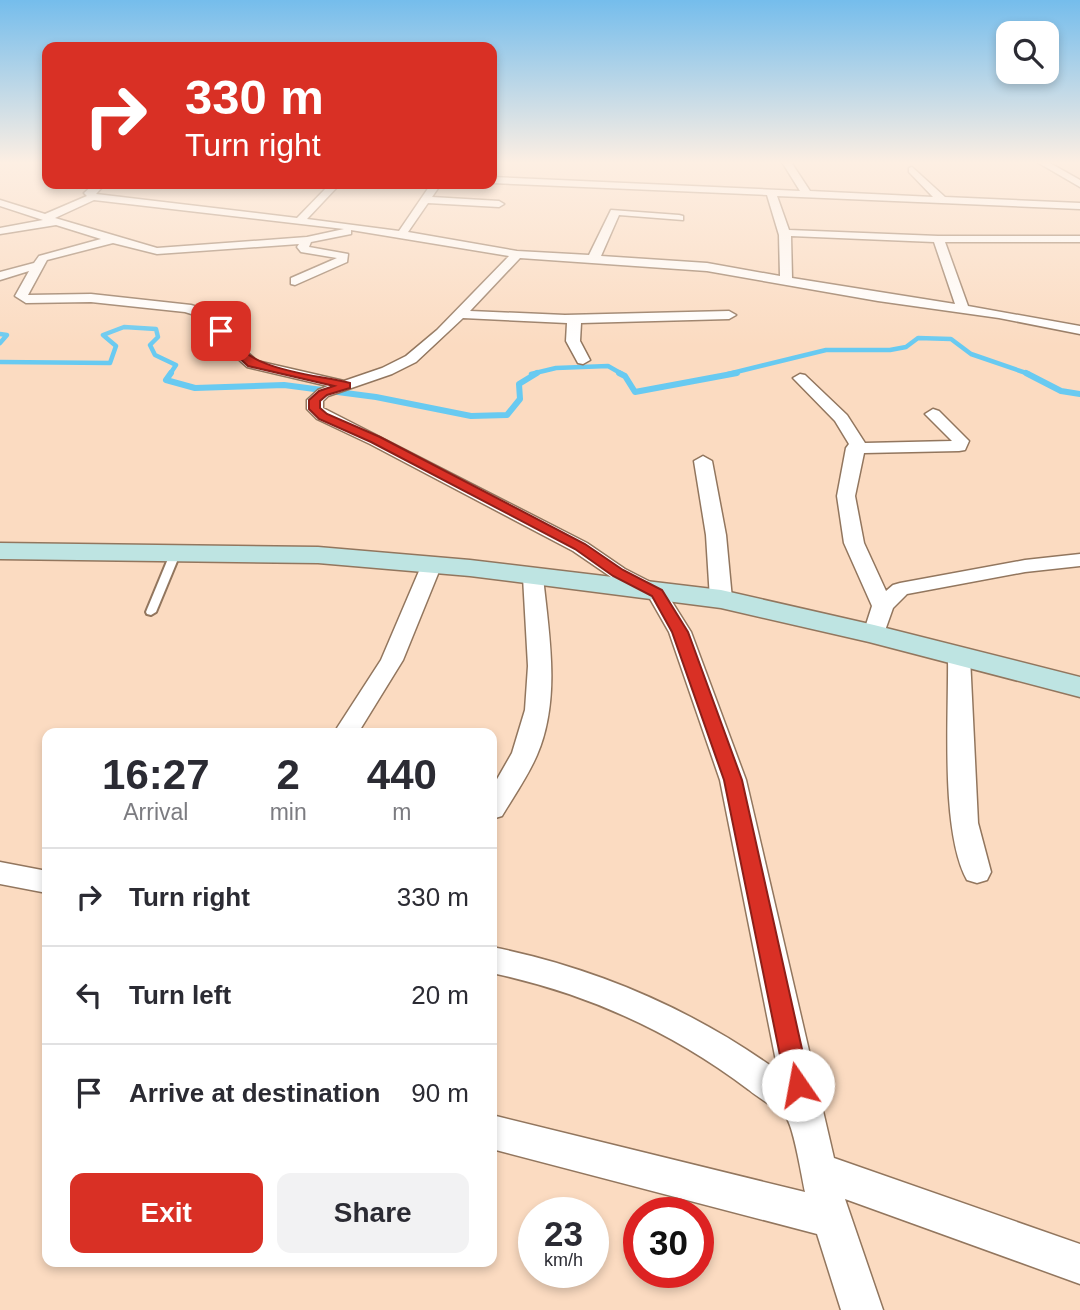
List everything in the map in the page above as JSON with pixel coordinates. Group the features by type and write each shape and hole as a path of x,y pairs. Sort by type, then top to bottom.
{"street":[{"path":"0,231 36,223"},
{"path":"61,223 142,249 171,251 307,240 368,229"},
{"path":"324,223 517,254 694,265 1080,330"},
{"path":"402,234 409,223"},
{"path":"593,260 610,223"},
{"path":"782,223 790,257 786,280"},
{"path":"1008,225 1015,237"},
{"path":"786,233 891,232 938,239 1080,239"},
{"path":"938,239 962,309"},
{"path":"113,240 43,258 21,296 26,299 91,298 186,308 206,314 215,322 224,339 252,363 335,389"},
{"path":"295,281 343,260 344,256 305,250 303,247 307,240"},
{"path":"517,254 429,345 411,359 387,372 335,389 315,400 315,409 323,416 376,440 580,547 618,573 657,593 680,632 733,780 803,1110 831,1218 862,1310"},
{"path":"0,276 39,265"},
{"path":"458,314 574,319 729,315"},
{"path":"574,319 573,341 583,360"},
{"path":"800,378 841,418 857,444 854,448 846,496 854,543 883,606"},
{"path":"854,448 959,446 961,441 933,414"},
{"path":"703,461 716,535 720,599"},
{"path":"0,551 318,555 432,564 720,599 874,634 1080,687"},
{"path":"874,634 883,606 900,589 1025,566 1080,560"},
{"path":"348,728 392,660 432,564"},
{"path":"497,801 524,755 536,718 540,674 533,577"},
{"path":"958,657 964,823 977,872"},
{"path":"0,873 42,880"},
{"path":"497,961 566,976 619,998 703,1039 803,1110"},
{"path":"497,1133 831,1218"},
{"path":"819,1171 1080,1264"}],"lane":[{"path":"150,612 175,554"}],"waterway":[{"path":"0,362 110,363 116,346 103,335 124,327 156,329 158,337 150,345 155,355 176,365 170,374"},
{"path":"0,334 7,335 0,343"},
{"path":"728,374 826,350 890,350 906,347 918,338 951,339 971,354 1029,374"},
{"path":"531,374 556,368 608,366 622,374"},
{"path":"171,373 166,380 195,388 284,385 376,397 471,416 507,415 520,399 519,384 537,373"},
{"path":"619,373 625,376 635,392 737,373"},
{"path":"1026,373 1061,391 1080,394"}],"route":[{"path":"221,331 230,346 263,368 346,386 323,393 315,400 315,409 323,416 376,440 580,547 618,573 657,593 680,632 721,740 733,780 798,1085"}]}
